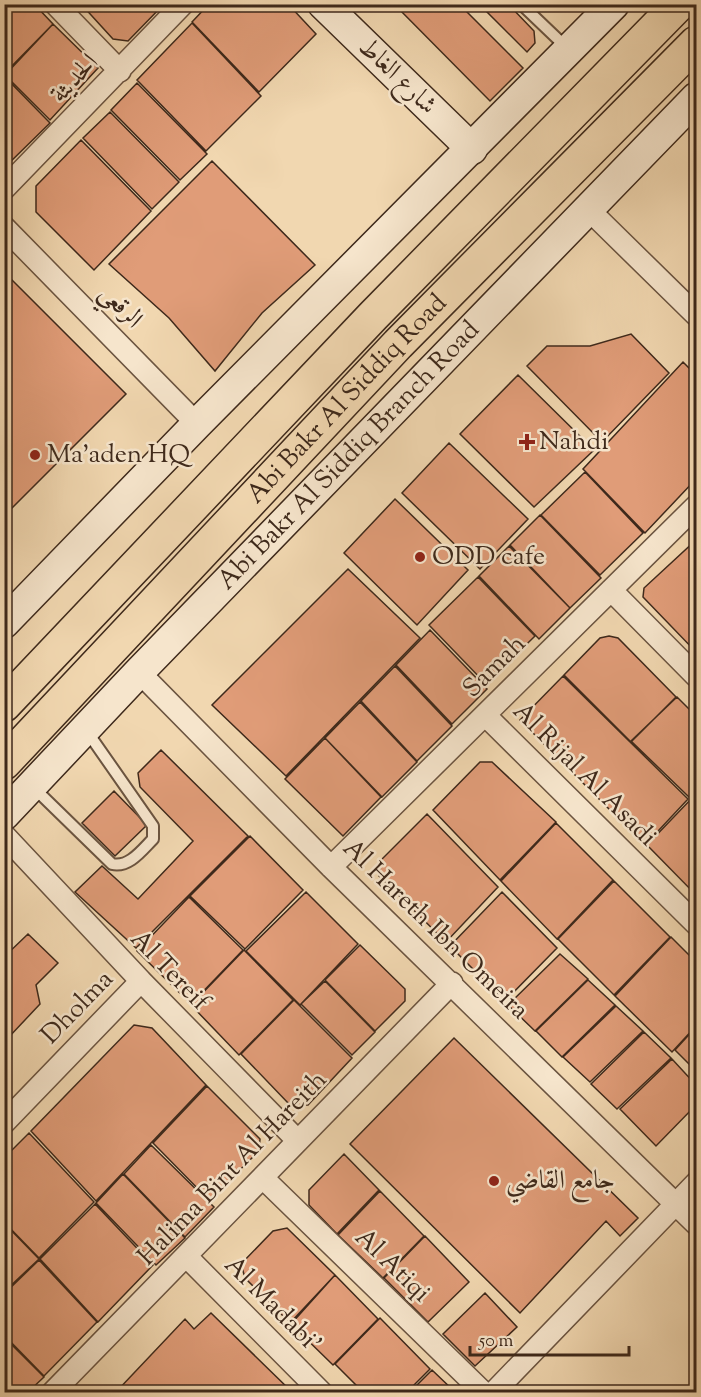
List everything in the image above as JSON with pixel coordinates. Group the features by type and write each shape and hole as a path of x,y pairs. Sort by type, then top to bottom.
{"main road":[{"name":"Abi Bakr Al Siddiq Road","path":"4,705 373,316 679,4"},
{"name":"Abi Bakr Al Siddiq Road","path":"4,763 398,344 696,44"}],"street":[{"path":"55,4 120,71"},
{"name":"الحديثة","path":"4,189 183,4"},
{"name":"شارع الغاط","path":"323,4 472,149"},
{"path":"4,623 197,424 614,4"},
{"name":"Abi Bakr Al Siddiq Branch Road","path":"4,815 139,672 696,98"},
{"path":"587,208 696,315"},
{"name":"الرقعي","path":"4,227 197,424"},
{"name":"Samah","path":"330,867 696,506"},
{"path":"611,590 696,676"},
{"name":"Al Hareth Ibn Omeira","path":"139,672 330,867 452,983 696,1224"},
{"name":"Al Rijal Al Asadi","path":"485,715 696,924"},
{"name":"Al Tereif","path":"4,835 141,981 298,1141"},
{"name":"Dholma","path":"4,1123 141,981"},
{"name":"Halima Bint Al Hareith","path":"53,1392 452,983"},
{"name":"Al Atiqi","path":"262,1178 483,1392"},
{"path":"494,1392 696,1183"},
{"name":"Al Madabi'","path":"186,1256 321,1392"}],"lane":[{"path":"521,4 568,49"},
{"path":"32,786 112,864 120,866 127,862 153,839 153,826 85,728"}],"building":[{"path":"4,4 34,4 53,24 4,74"},
{"path":"81,4 164,4 128,41 113,39"},
{"path":"209,4 288,4 316,34 259,92 192,22"},
{"path":"394,4 459,4 523,68 490,101"},
{"path":"479,4 508,4 534,31 535,43 527,52"},
{"path":"192,23 261,96 206,151 137,80"},
{"path":"53,24 98,68 50,120 5,75"},
{"path":"4,78 50,123 4,168"},
{"path":"137,83 207,154 180,180 111,110"},
{"path":"110,112 179,182 152,209 83,138"},
{"path":"81,140 151,211 94,270 36,212 36,186"},
{"path":"212,161 315,265 262,313 215,371 169,318 109,264"},
{"name":"Ma'aden HQ","path":"4,272 126,394 4,516"},
{"path":"631,334 669,373 602,442 527,366 547,346 590,346"},
{"path":"683,362 696,375 696,479 645,533 583,469"},
{"name":"Nahdi","path":"518,375 594,450 534,507 460,434"},
{"path":"449,443 528,519 480,569 402,493"},
{"path":"585,472 643,533 600,575 541,515"},
{"path":"395,499 468,570 417,625 344,553"},
{"path":"540,515 601,578 570,608 510,545"},
{"path":"696,540 696,652 643,597 644,588"},
{"path":"509,546 570,608 539,639 479,576"},
{"path":"348,569 420,638 286,776 212,705"},
{"path":"478,577 535,636 486,684 429,625"},
{"path":"430,630 487,689 452,724 396,665"},
{"path":"609,636 618,638 676,697 631,742 564,675 600,638"},
{"path":"395,666 452,726 417,761 361,701"},
{"path":"563,676 688,799 645,845 520,720"},
{"path":"677,697 696,716 696,792 690,798 631,741"},
{"path":"360,702 417,762 382,797 325,738"},
{"path":"325,738 381,797 343,836 285,779"},
{"path":"161,750 248,836 136,948 75,892 102,866 138,899 193,841 140,787 138,773"},
{"path":"480,762 492,762 556,822 500,880 433,810"},
{"path":"114,791 147,825 115,856 82,823"},
{"path":"693,797 696,800 696,895 647,845"},
{"path":"427,814 498,887 446,942 379,876 382,859"},
{"path":"556,823 613,880 557,939 501,881"},
{"path":"250,836 303,890 245,949 190,896"},
{"path":"614,881 670,937 614,995 558,939"},
{"path":"306,892 358,944 300,1005 246,951"},
{"path":"502,892 557,948 505,1001 450,946"},
{"path":"189,897 243,950 191,1004 137,951"},
{"path":"28,934 58,963 36,985 40,1004 9,1037 4,1036 4,957"},
{"path":"671,937 696,962 696,1026 672,1052 615,996"},
{"path":"360,945 405,989 405,1001 375,1031 325,980"},
{"path":"244,950 293,1000 239,1055 191,1005"},
{"path":"560,954 588,979 535,1031 508,1005"},
{"path":"588,980 615,1005 562,1057 536,1031"},
{"path":"325,981 375,1032 352,1055 301,1004"},
{"path":"294,1000 352,1058 308,1105 290,1105 241,1054"},
{"path":"616,1006 643,1031 590,1082 563,1057"},
{"path":"134,1025 152,1028 206,1085 96,1201 31,1131"},
{"path":"696,1027 696,1071 675,1050"},
{"path":"644,1032 671,1058 617,1109 591,1084"},
{"name":"جامع القاضي","path":"454,1038 638,1218 620,1236 606,1221 520,1313 350,1144"},
{"path":"672,1059 696,1085 696,1105 656,1146 620,1109"},
{"path":"207,1086 260,1139 259,1151 209,1200 153,1143"},
{"path":"29,1133 94,1202 39,1258 4,1222 4,1158"},
{"path":"151,1145 214,1207 185,1237 124,1174"},
{"path":"344,1154 379,1190 337,1234 309,1205 309,1190"},
{"path":"123,1174 185,1238 156,1265 96,1203"},
{"path":"380,1191 424,1236 383,1278 338,1235"},
{"path":"95,1204 153,1265 98,1322 40,1259"},
{"path":"4,1223 39,1259 4,1292"},
{"path":"287,1228 335,1275 290,1323 245,1278 241,1264 273,1231"},
{"path":"425,1236 469,1282 428,1322 384,1278"},
{"path":"39,1260 97,1322 44,1376 4,1335 4,1294"},
{"path":"335,1275 378,1319 333,1365 291,1324"},
{"path":"485,1293 517,1327 475,1366 443,1334"},
{"path":"211,1313 292,1392 116,1392 185,1319 194,1329"},
{"path":"380,1318 430,1369 407,1392 363,1392 335,1364"},
{"path":"4,1337 44,1377 28,1392 10,1392 4,1387"},
{"path":"432,1370 455,1392 410,1392"}],"place":[{"name":"Nahdi","path":"527,442"},
{"name":"Ma'aden HQ","path":"35,455"},
{"name":"ODD cafe","path":"420,557"},
{"name":"جامع القاضي","path":"494,1181"}]}
